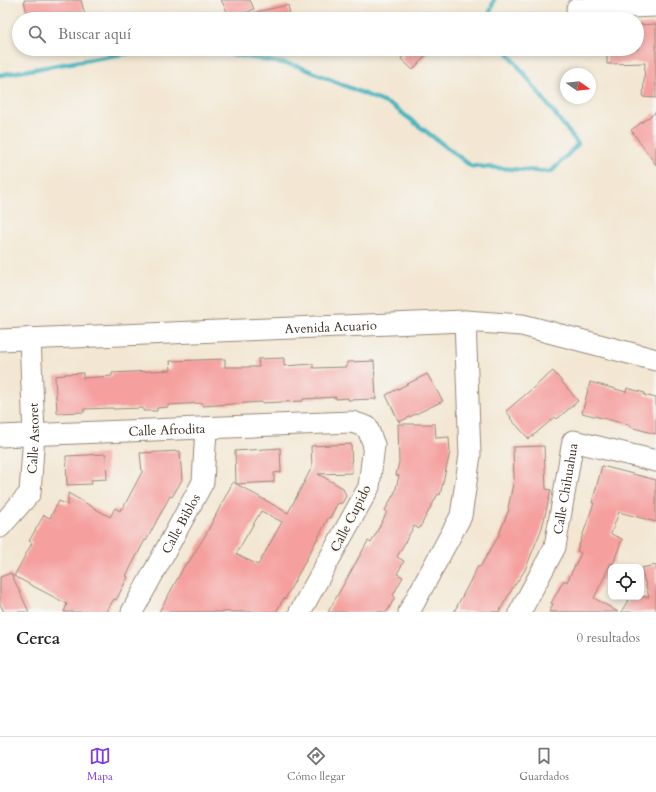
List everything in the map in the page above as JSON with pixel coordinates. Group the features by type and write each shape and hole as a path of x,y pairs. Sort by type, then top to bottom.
{"street":[{"path":"577,9 656,6"},
{"path":"409,612 461,516 470,455 465,321"},
{"name":"Avenida Acuario","path":"0,340 465,321 522,325 656,360"},
{"name":"Calle Astoret","path":"0,527 30,493 34,434 30,338"},
{"name":"Calle Cupido","path":"300,612 369,487 374,445 367,427 352,422 334,423"},
{"name":"Calle Afrodita","path":"0,436 334,423"},
{"name":"Calle Biblos","path":"132,612 203,482 206,428"},
{"name":"Calle Chihuahua","path":"520,612 555,547 573,441 656,461"}],"building":[{"path":"24,0 81,0 84,12 27,12"},
{"path":"221,0 250,0 254,9 248,12 227,12"},
{"path":"288,5 290,12 256,12"},
{"path":"656,24 656,98 643,97 645,63 607,64 607,56 644,56 644,25"},
{"path":"403,56 425,56 413,70 401,59"},
{"path":"656,112 656,165 631,130"},
{"path":"284,358 284,366 313,364 313,368 347,367 347,362 374,361 376,399 348,400 348,398 336,399 336,397 303,399 303,401 203,406 203,403 168,405 168,407 157,408 157,411 143,411 143,408 113,408 84,409 84,412 57,413 55,376 83,373 83,378 112,376 112,373 171,370 170,361 225,359 225,367 259,367 258,359"},
{"path":"553,371 578,401 557,419 555,417 529,439 510,418 511,417 506,411"},
{"path":"427,374 443,401 399,422 386,395"},
{"path":"590,382 626,392 627,388 656,398 656,434 630,427 630,425 582,413"},
{"path":"398,424 435,424 436,438 449,437 450,452 440,495 438,494 419,529 414,526 397,557 404,561 397,574 403,577 393,595 395,597 387,612 328,612 368,541 371,543 387,512 385,510 395,492 399,476 396,475 399,462"},
{"path":"351,444 352,473 318,474 343,488 346,496 342,503 337,504 330,518 329,517 285,599 284,598 276,612 159,612 185,565 187,562 188,563 205,536 233,482 288,513 312,467 311,446","holes":["261,511 282,522 258,565 236,554"]},
{"path":"544,446 546,489 551,490 542,528 525,570 499,612 454,612 478,566 480,567 498,537 509,509 514,479 513,447"},
{"path":"280,448 281,472 274,473 274,482 236,484 235,451"},
{"path":"180,451 182,480 172,497 170,496 146,541 145,540 126,576 128,577 116,600 114,599 106,612 64,612 67,604 14,576 32,543 29,541 44,515 50,518 59,501 68,505 68,493 110,517 115,508 120,511 121,508 123,508 142,472 140,453"},
{"path":"106,454 107,479 91,480 92,484 67,485 66,456"},
{"path":"602,466 656,480 656,522 619,512 611,534 622,539 613,564 608,564 608,569 594,598 618,612 549,612 553,604 551,603 564,580 567,582 581,553 577,551 594,503 592,503"},
{"path":"656,565 656,612 621,612 628,600 644,600 644,597 649,597 644,579 644,567"},
{"path":"11,573 29,612 4,612 0,604 0,577"}],"waterway":[{"path":"490,12 494,0"},
{"path":"0,75 110,56"},
{"path":"243,56 298,66 393,106 471,166 551,172 578,144 510,56"}]}
